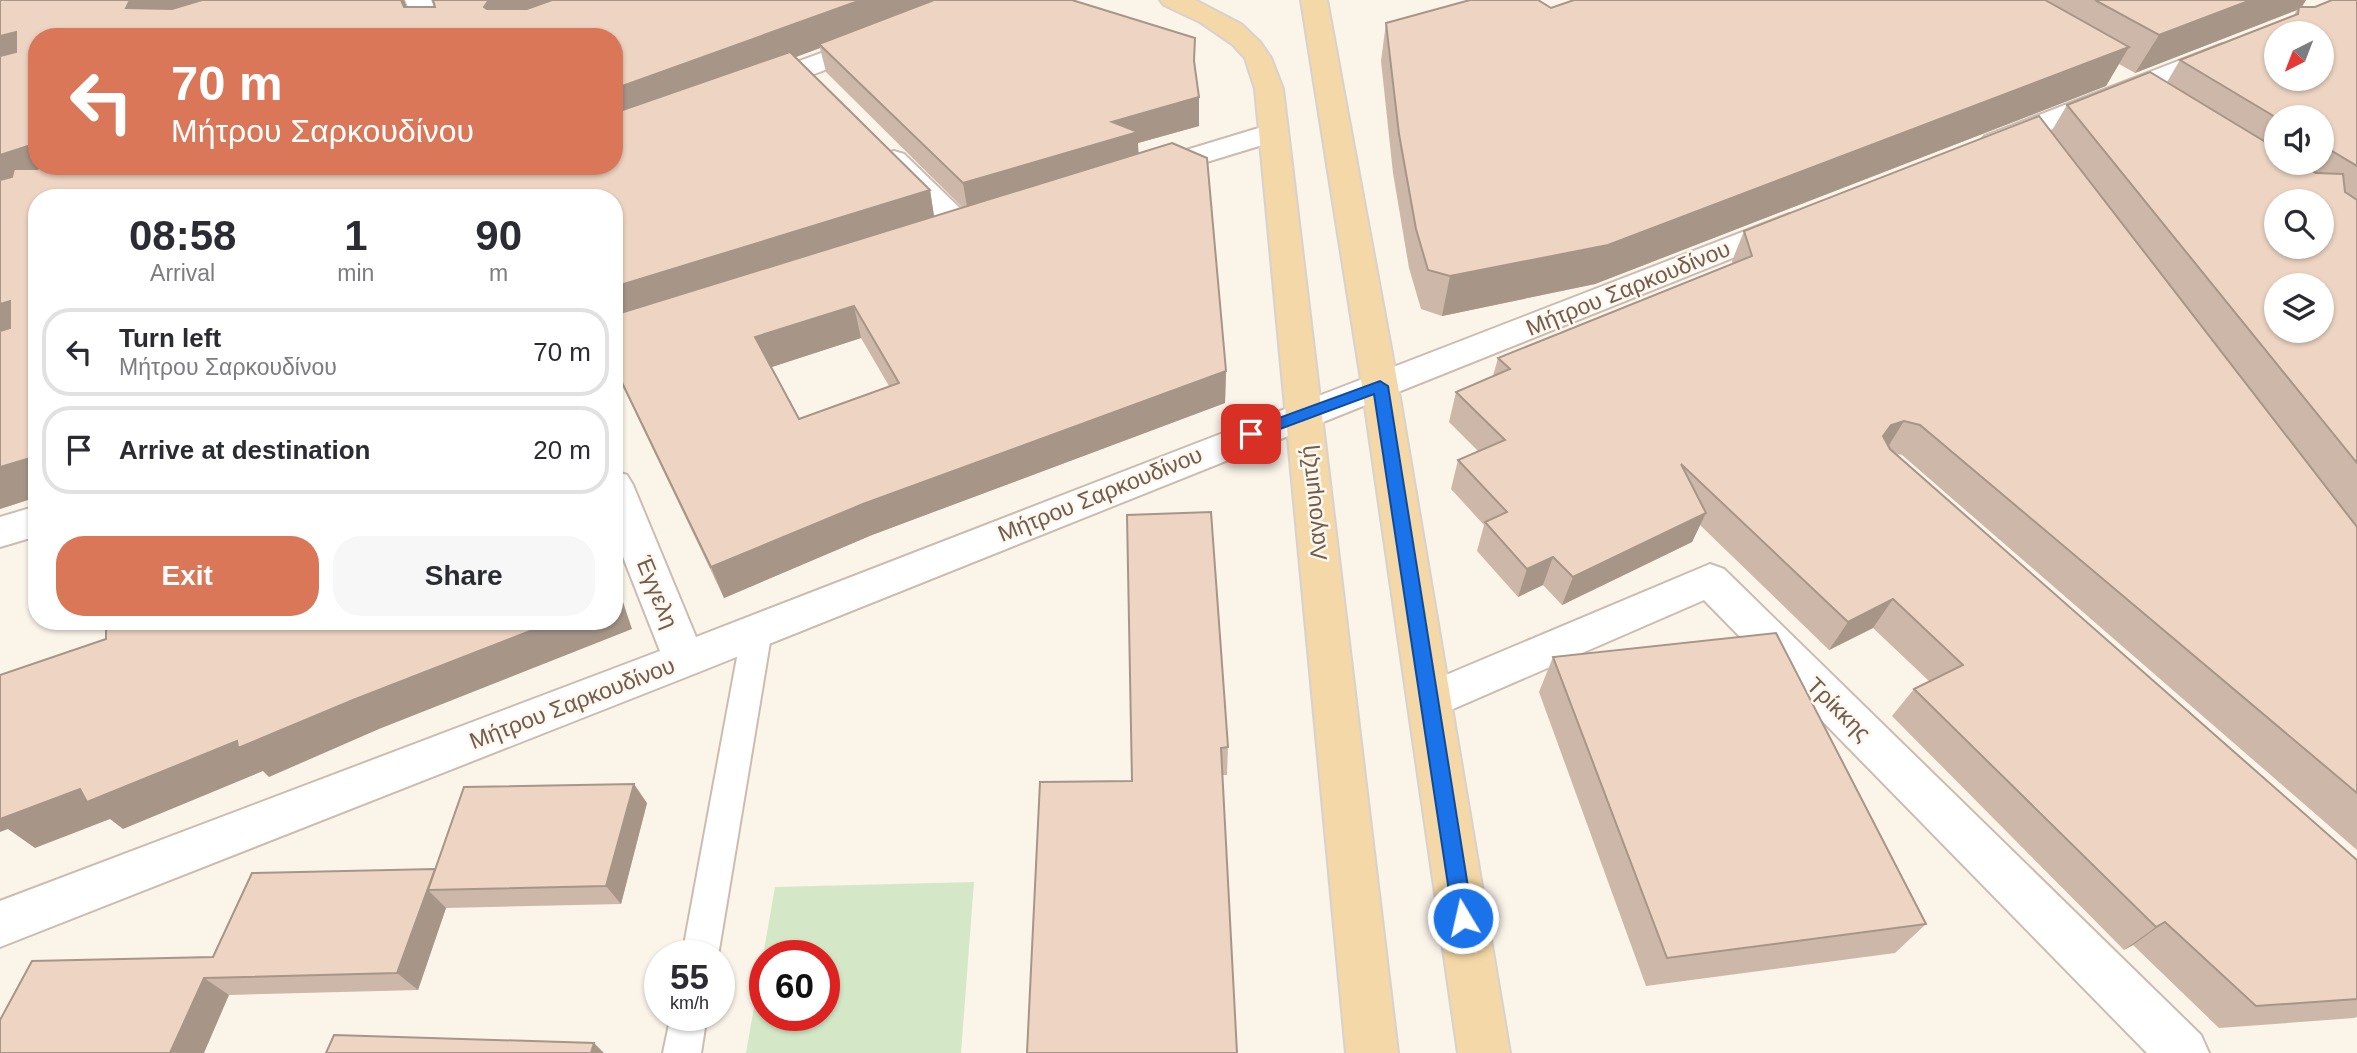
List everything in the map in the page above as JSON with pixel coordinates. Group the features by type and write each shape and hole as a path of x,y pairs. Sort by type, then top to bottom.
{"main road":[{"name":"Λαγουμιτζή","path":"1174,0 1208,15 1235,33 1258,58 1269,89 1372,1053"},
{"path":"1314,0 1380,386 1483,1053"}],"street":[{"path":"418,0 430,28"},
{"path":"728,96 813,79 892,35"},
{"path":"1963,155 2036,141 2145,94 2248,42"},
{"path":"2099,67 2145,94"},
{"path":"1117,180 1272,133"},
{"path":"873,138 961,227"},
{"name":"Μήτρου Σαρκουδίνου","path":"0,924 684,660 1821,212"},
{"name":"Έγγελη","path":"623,508 684,660"},
{"path":"0,532 28,524"},
{"name":"Τρίκκης","path":"1430,701 1710,580 2183,1053"}],"lane":[{"path":"703,940 757,630"},
{"path":"682,1053 686,1031"}],"green space":[{"path":"974,882 961,1053 746,1053 750,1031 840,1031 840,940 766,940 775,887"}],"building":[{"path":"0,0 130,0 126,8 172,9 202,0 401,0 404,7 435,7 433,0 489,0 484,7 487,9 527,9 552,0 861,0 623,86 623,28 28,28 28,146 0,155 0,56 16,52 16,32 0,36"},
{"path":"934,0 1072,0 1195,38 1194,61 1199,97 1112,122 1138,132 963,183 819,44"},
{"path":"1470,0 1538,0 1551,8 1574,0 2045,0 2129,47 1608,245 1450,276 1428,270 1416,229 1399,134 1386,23"},
{"path":"2095,0 2251,0 2159,35"},
{"path":"2332,0 2357,0 2357,166 2334,152 2334,105 2264,105 2264,110 2180,60 2264,27 2264,91 2334,91 2334,21 2280,21 2298,14 2299,7 2315,7"},
{"path":"790,52 930,190 623,284 623,189 28,189 28,459 0,467 0,331 10,328 10,301 0,304 0,180 12,177 14,169 28,169 28,175 623,175 623,110"},
{"path":"2150,72 2264,141 2264,175 2343,174 2345,192 2357,200 2357,463 2067,105"},
{"path":"2039,116 2357,527 2357,793 1920,425 1904,421 1891,425 1883,436 1890,449 2357,860 2357,999 2256,1006 2165,922 2156,927 1914,689 1963,665 1893,599 1848,622 1681,464 1706,513 1573,577 1553,557 1527,569 1485,522 1507,512 1458,460 1505,440 1456,392 1510,369 1498,358 1752,256 1744,231"},
{"path":"1172,143 1207,158 1226,371 863,504 711,567 623,385 623,312","holes":["854,306 899,383 799,419 755,337"]},
{"path":"1211,512 1228,747 1221,748 1237,1053 1027,1053 1040,782 1132,781 1127,515"},
{"path":"106,630 533,630 238,748 237,741 87,802 80,789 0,819 0,675 106,639"},
{"path":"1776,633 1926,924 1667,958 1553,657"},
{"path":"634,784 606,886 428,890 464,787"},
{"path":"435,869 397,973 204,978 170,1053 0,1053 0,1020 32,961 213,957 252,873"},
{"path":"334,1035 594,1043 591,1053 326,1053"}],"route":[{"path":"1251,434 1380,386 1463,918"}]}
